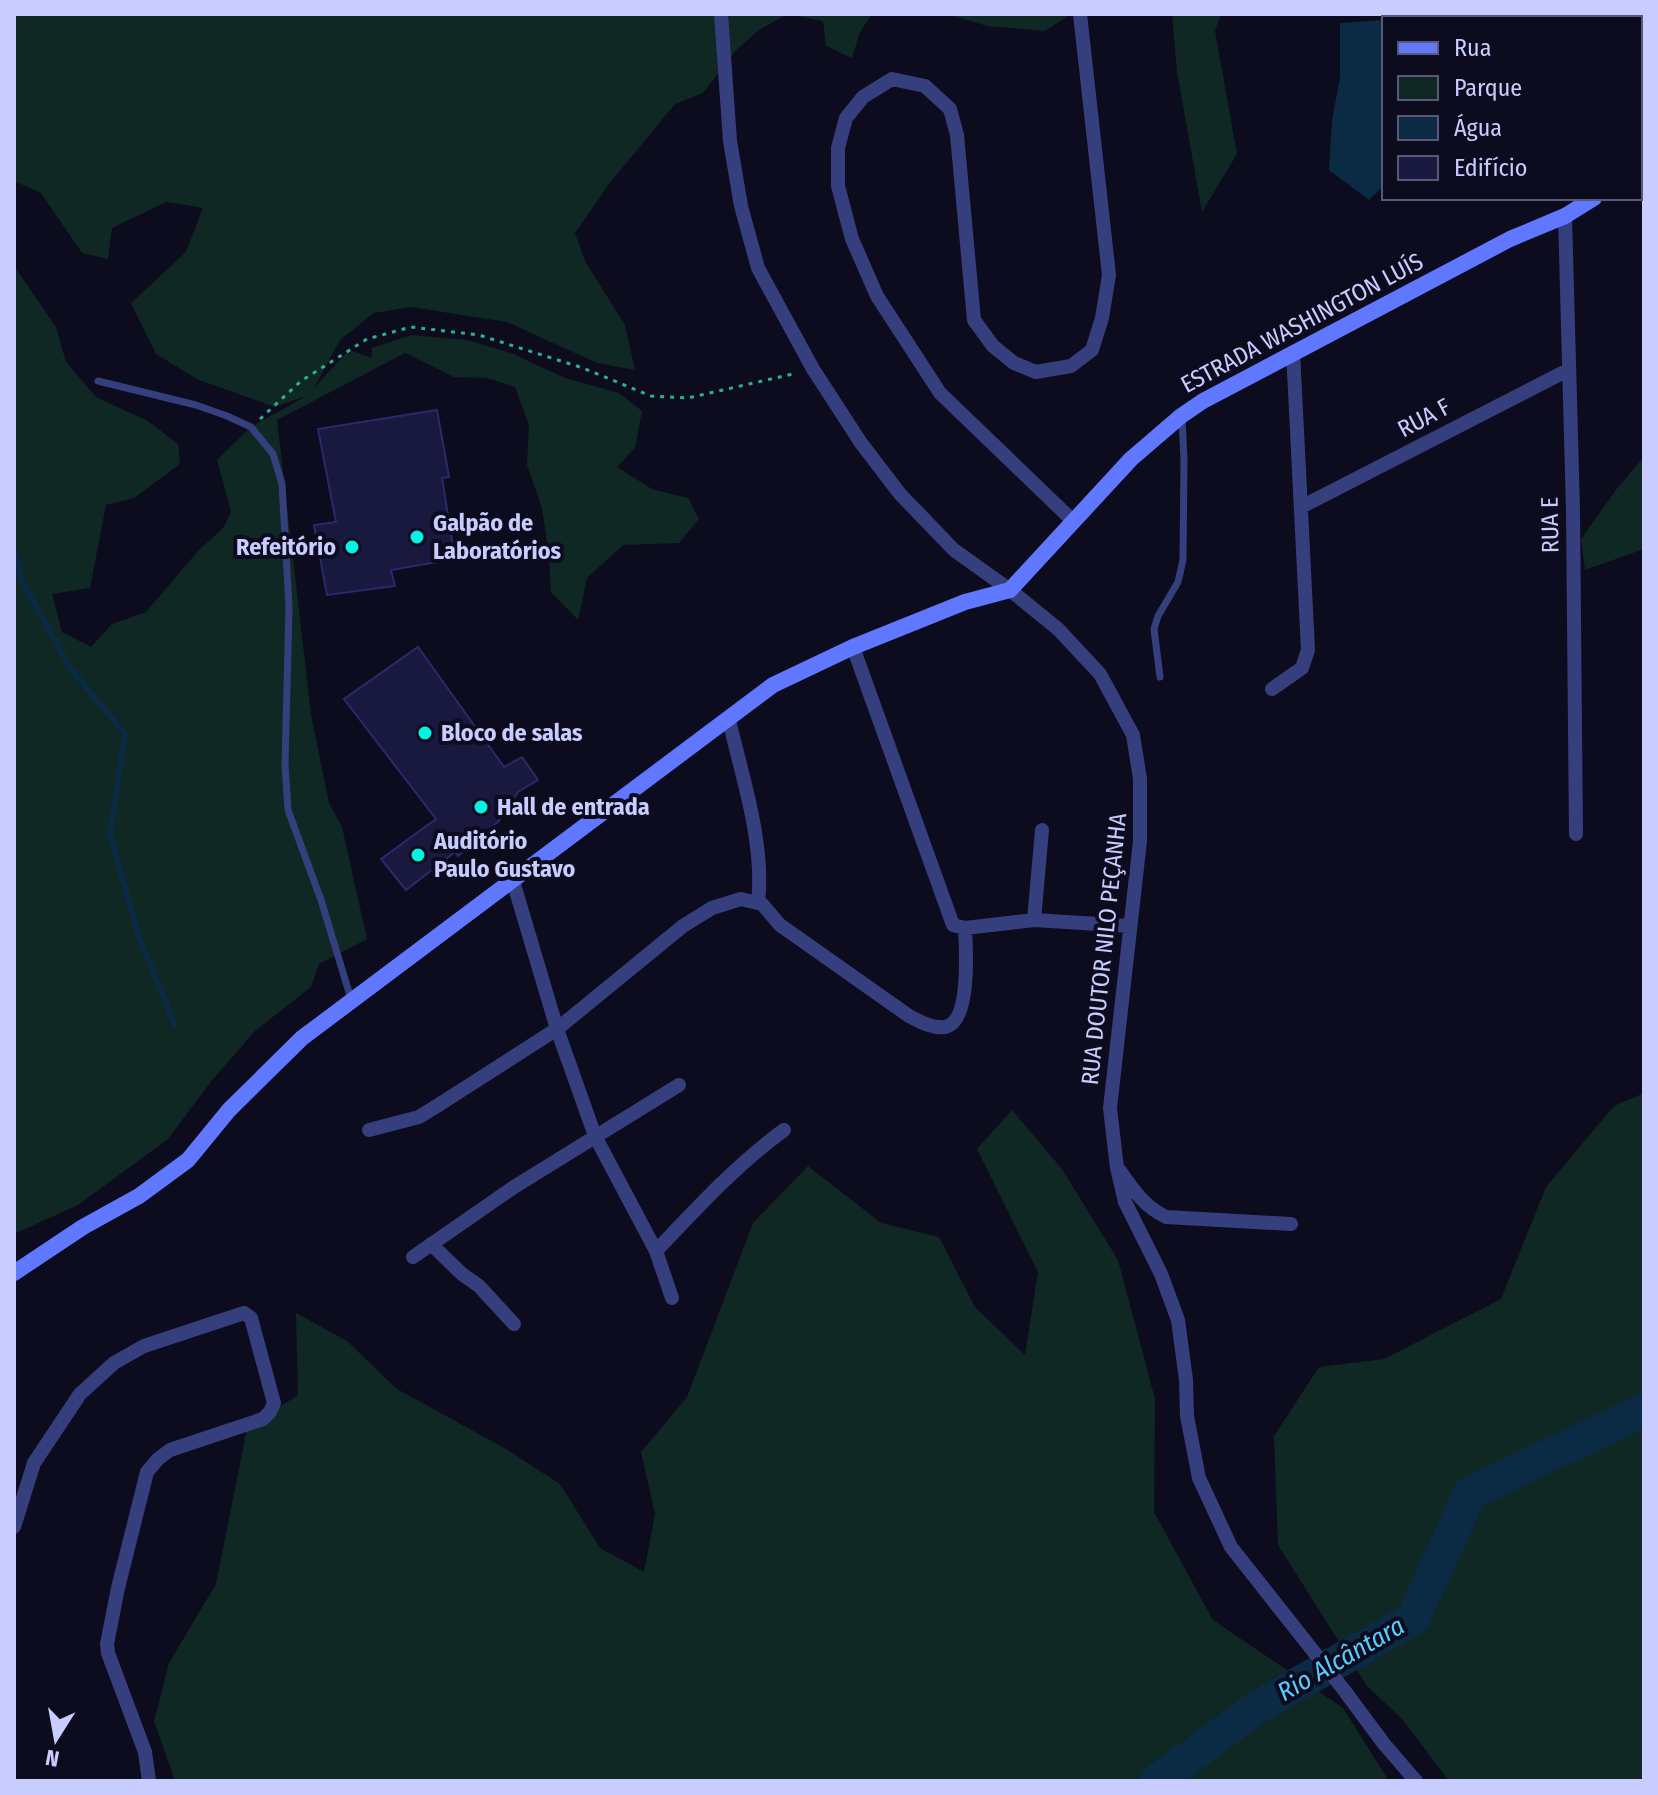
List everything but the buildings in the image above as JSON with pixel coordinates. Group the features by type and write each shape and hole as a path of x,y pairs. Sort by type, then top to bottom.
{"street":[{"name":"RUA DOUTOR NILO PEÇANHA","path":"721,14 730,141 741,206 758,268 813,369 861,443 900,494 954,550 1058,629 1100,674 1133,735 1140,779 1140,841 1110,1108 1117,1168 1125,1202 1161,1274 1178,1320 1190,1445 1199,1478 1231,1547 1416,1781"},
{"path":"1072,520 940,393 877,296 852,239 838,186 838,148 846,118 863,97 892,79 925,86 950,109 957,135 974,320 993,346 1014,363 1036,372 1071,366 1092,350 1102,318 1109,275 1080,14"},
{"name":"ESTRADA WASHINGTON LUÍS","path":"1010,590 1131,459 1203,401 1510,239 1565,216 1591,200"},
{"name":"RUA E","path":"1565,216 1573,510 1576,834"},
{"path":"1272,689 1302,668 1308,650 1293,352"},
{"name":"RUA F","path":"1301,507 1568,370"},
{"path":"14,1273 83,1227 139,1196 188,1160 229,1110 302,1038 773,685 853,647 965,602 1010,590"},
{"path":"853,647 953,925 965,928 1034,920 1130,926"},
{"path":"729,720 759,863 761,879 758,902"},
{"path":"1034,920 1042,830"},
{"path":"513,881 557,1029 595,1136 656,1251 672,1298"},
{"path":"369,1130 419,1117 557,1029 683,926 712,908 741,899 758,902 780,925 909,1016 927,1025 944,1027 953,1023 960,1010 966,970 965,928"},
{"path":"413,1257 595,1136 679,1085"},
{"path":"656,1251 733,1172 784,1130"},
{"path":"1117,1168 1139,1197 1166,1217 1291,1224"},
{"path":"431,1244 450,1264 486,1292 514,1324"},
{"path":"14,1527 34,1463 80,1394 114,1363 144,1346 244,1313 251,1318 274,1403 270,1412 263,1419 170,1450 158,1459 147,1472 118,1588 108,1653 145,1752 149,1781"}],"lane":[{"path":"98,381 196,405 251,427 273,454 282,484 289,607 285,765 288,810 321,900 351,999"},
{"path":"1160,677 1154,629 1178,582 1183,560 1181,416"}],"path":[{"path":"251,427 301,381 367,339 411,327 479,335 583,368 651,396 688,398 813,369"}],"green space":[{"path":"14,14 787,14 759,30 737,49 703,93 675,104 609,184 575,233 585,261 625,325 635,370 597,363 507,322 411,307 374,313 340,340 314,388 349,350 372,358 372,348 412,335 467,340 511,353 565,378 619,393 642,411 635,448 617,467 652,489 688,498 699,519 679,543 623,545 587,578 578,620 551,592 542,508 527,465 529,425 515,387 487,378 454,377 405,353 277,420 311,714 329,803 342,827 367,939 319,964 311,987 255,1031 213,1079 168,1139 78,1205 14,1234 14,266 56,327 66,362 96,397 148,421 178,444 180,464 134,498 106,505 90,588 52,594 62,632 91,647 112,624 146,612 198,551 223,528 231,512 217,460 251,427 306,396 275,407 199,380 156,354 131,303 186,252 203,208 166,202 112,228 108,259 82,253 41,193 14,181"},
{"path":"787,14 872,14 860,32 852,58 826,46 823,21"},
{"path":"947,14 1065,14 1066,17 1045,31 987,26"},
{"path":"1172,14 1221,14 1215,31 1237,154 1202,212 1177,72"},
{"path":"1644,457 1644,549 1585,570 1581,539"},
{"path":"1644,1093 1644,1781 1449,1781 1403,1720 1367,1686 1278,1545 1274,1436 1319,1367 1384,1359 1501,1299 1546,1187 1614,1106"},
{"path":"1012,1110 1062,1169 1118,1260 1155,1399 1154,1512 1213,1620 1343,1708 1389,1781 175,1781 154,1721 169,1663 216,1584 247,1428 298,1395 296,1313 347,1341 397,1389 506,1449 560,1484 600,1548 644,1572 655,1514 641,1452 687,1397 753,1223 808,1166 881,1223 939,1237 975,1307 1025,1355 1038,1272 977,1149"}],"water":[{"path":"1382,20 1382,187 1369,200 1329,170 1332,121 1340,77 1340,23"}],"waterway":[{"path":"14,552 22,581 71,669 125,734 110,834 139,937 175,1025"},
{"name":"Rio Alcântara","path":"1157,1781 1259,1706 1413,1619 1470,1493 1644,1410"}],"place":[{"name":"Galpão de Laboratórios","path":"417,537"},
{"name":"Refeitório","path":"352,547"},
{"name":"Bloco de salas","path":"425,733"},
{"name":"Hall de entrada","path":"481,807"},
{"name":"Auditório Paulo Gustavo","path":"418,855"}]}
